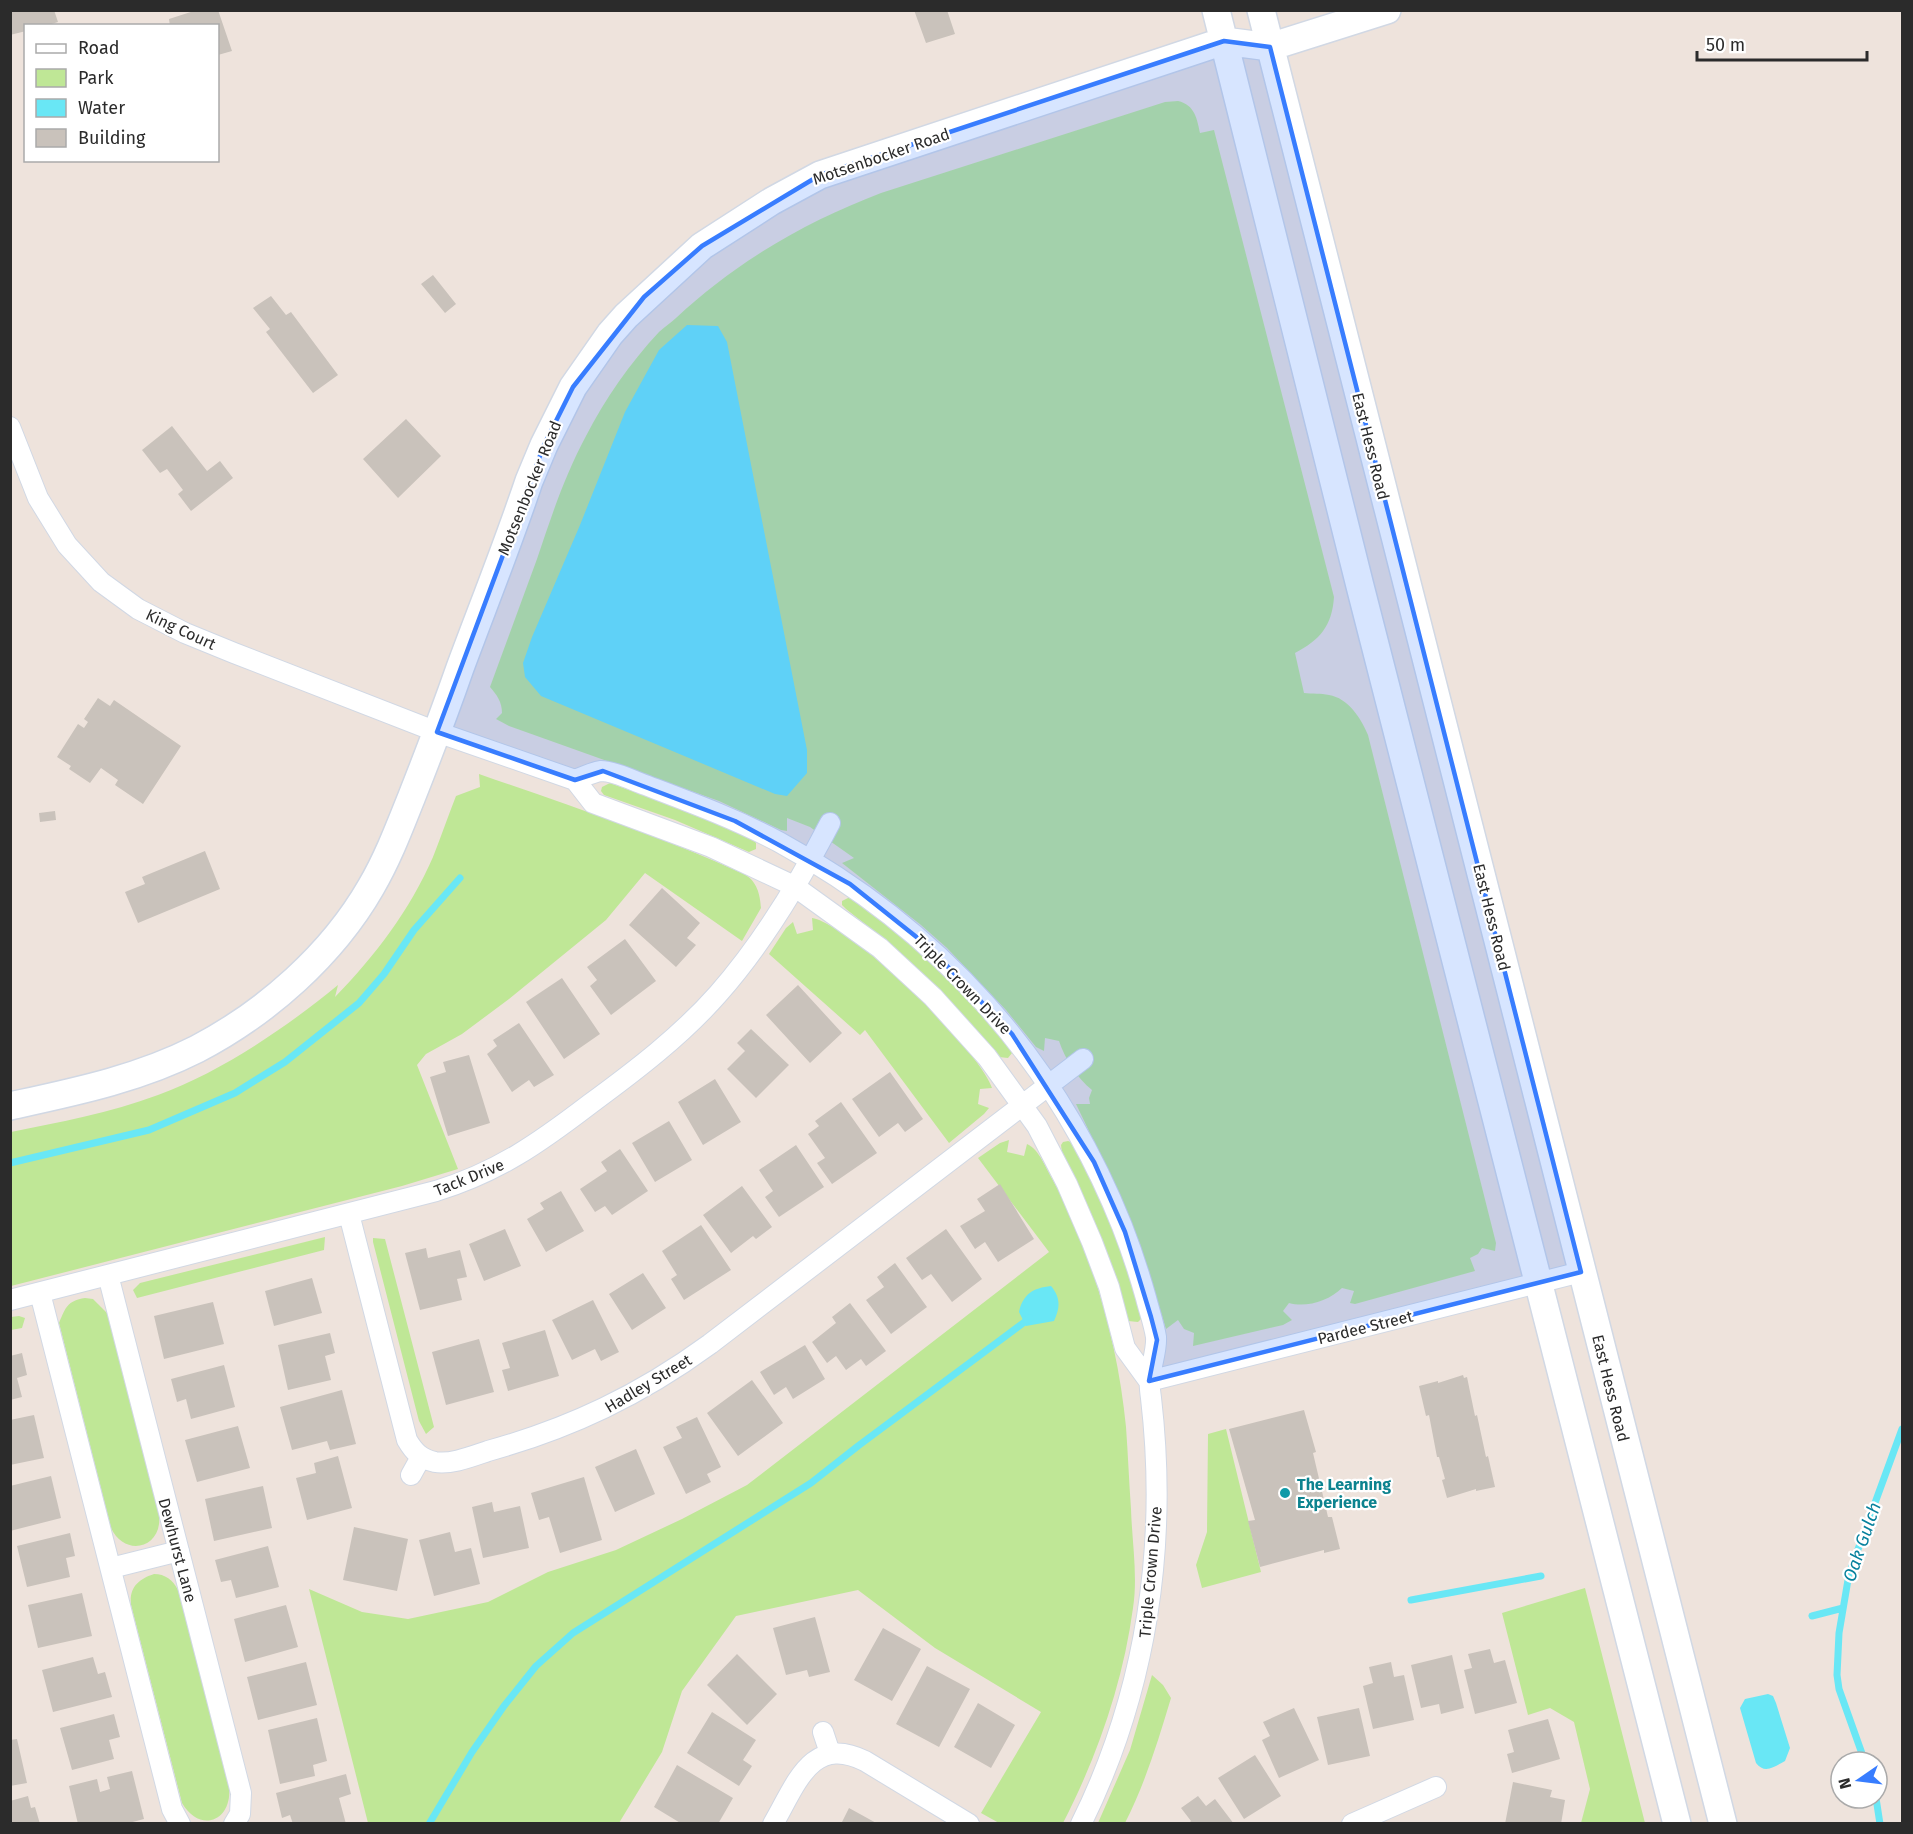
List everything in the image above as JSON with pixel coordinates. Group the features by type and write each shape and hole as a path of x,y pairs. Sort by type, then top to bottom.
{"main road":[{"path":"1216,10 1363,598 1677,1824"},
{"name":"Motsenbocker Road","path":"1224,42 1253,10"},
{"name":"East Hess Road","path":"1261,10 1374,462 1485,887 1723,1824"},
{"name":"Motsenbocker Road","path":"10,1106 116,1081 198,1049 262,1007 292,983 339,934 371,887 400,824 437,732 529,481 573,387 610,334 626,316 694,253 738,222 820,176 1224,42 1270,47 1387,10"}],"street":[{"name":"King Court","path":"10,427 27,473 53,525 80,562 121,598 194,637 437,732"},
{"path":"437,732 575,780"},
{"name":"Triple Crown Drive","path":"1081,1824 1120,1732 1137,1673 1149,1613 1155,1552 1157,1481 1149,1381 1156,1340 1132,1252 1094,1162 1048,1085 1012,1034 990,1008 929,947 879,905 811,860 735,820 603,771 575,780 593,803 730,855 794,886 880,948 927,991 987,1057 1023,1105 1047,1146 1081,1215 1108,1287 1125,1348 1149,1381"},
{"name":"Tack Drive","path":"10,1300 436,1191 476,1177 523,1153 584,1109 664,1046 712,1001 759,943 811,860 830,823"},
{"name":"Hadley Street","path":"421,1457 433,1461 446,1461 526,1440 585,1419 647,1387 710,1344 1083,1059"},
{"path":"349,1214 405,1431 411,1447 421,1457 411,1475"},
{"name":"Pardee Street","path":"1149,1381 1581,1272"},
{"name":"Dewhurst Lane","path":"108,1275 242,1793 240,1814 234,1824"},
{"path":"40,1293 172,1809 180,1824"},
{"path":"111,1568 178,1551"},
{"path":"823,1732 830,1753"},
{"path":"773,1824 806,1767 814,1760 830,1753 855,1756 969,1824"},
{"path":"1352,1824 1436,1787"}],"highlighted area":[{"path":"1224,41 1270,47 1581,1272 1149,1381 1157,1340 1125,1232 1094,1162 1012,1034 929,947 850,884 735,821 603,771 575,780 437,732 544,445 573,387 644,297 702,246 820,175"}],"green space":[{"path":"1178,101 1192,109 1200,133 1214,130 1334,597 1331,616 1323,631 1311,643 1295,653 1304,693 1326,694 1342,700 1358,716 1368,735 1496,1243 1495,1251 1482,1248 1478,1254 1470,1258 1475,1271 1355,1304 1350,1303 1354,1291 1342,1288 1331,1297 1310,1304 1289,1303 1283,1311 1292,1320 1283,1325 1193,1346 1194,1333 1184,1329 1178,1320 1166,1329 1140,1244 1123,1202 1076,1104 1090,1104 1089,1098 1092,1090 1072,1068 1059,1041 1045,1038 1044,1051 1036,1047 1006,1010 947,948 842,863 854,858 810,827 787,818 787,831 781,830 719,801 509,726 496,719 502,713 501,705 490,687 559,496 578,451 610,395 638,356 661,330 747,261 772,245 853,204 1165,102"},
{"path":"479,774 646,833 744,874 757,888 761,908 742,941 645,873 606,920 462,1034 426,1054 417,1065 458,1169 402,1186 11,1286 11,1132 103,1112 182,1085 252,1047 297,1017 338,985 335,997 378,949 402,914 424,877 456,796 480,787"},
{"path":"610,783 716,822 752,838 756,843 756,849 749,852 675,820 604,795 601,791 602,787"},
{"path":"850,897 922,953 971,1002 1009,1045 1012,1053 1008,1058 999,1057 927,978 842,905 842,901"},
{"path":"812,918 831,926 883,965 940,1019 982,1070 992,1088 980,1089 978,1104 989,1108 949,1143 865,1030 860,1035 769,954 786,928 793,922 797,934 813,930"},
{"path":"1009,1140 1007,1152 1024,1156 1027,1144 1039,1155 1080,1238 1102,1300 1110,1332 1126,1427 1135,1571 1129,1636 1107,1719 1087,1772 1063,1823 999,1823 981,1813 1041,1712 935,1648 858,1590 736,1616 682,1691 662,1752 619,1823 368,1823 309,1589 362,1612 408,1619 488,1602 548,1572 616,1550 747,1485 1049,1252 978,1158 1000,1143"},
{"path":"1068,1141 1071,1142 1083,1163 1112,1228 1129,1272 1142,1318 1138,1322 1128,1321 1100,1235 1083,1194 1062,1153 1061,1145"},
{"path":"325,1237 324,1250 137,1298 133,1290 140,1283"},
{"path":"373,1238 385,1239 434,1427 426,1434 419,1421"},
{"path":"85,1298 93,1299 107,1313 159,1515 159,1526 155,1535 149,1542 142,1545 133,1546 125,1543 111,1528 59,1323 68,1306 74,1301"},
{"path":"11,1317 25,1318 22,1328 11,1330"},
{"path":"1226,1429 1261,1572 1202,1588 1196,1565 1207,1532 1208,1434"},
{"path":"154,1574 168,1578 178,1590 229,1786 226,1808 214,1819 198,1818 189,1813 182,1803 131,1605 133,1589 144,1578"},
{"path":"1585,1588 1645,1823 1581,1823 1590,1789 1574,1722 1550,1708 1528,1715 1502,1613"},
{"path":"1152,1675 1163,1685 1171,1698 1145,1778 1125,1823 1098,1823 1130,1750"}],"water":[{"path":"687,325 718,326 727,342 807,750 807,773 787,796 775,794 541,696 525,677 523,663 532,637 625,412 659,350"},
{"path":"1051,1286 1057,1295 1058,1303 1054,1321 1026,1326 1019,1312 1026,1296 1039,1288"},
{"path":"1768,1694 1773,1696 1776,1703 1790,1748 1785,1761 1766,1769 1759,1767 1756,1763 1740,1708 1745,1699"}],"building":[{"path":"10,10 54,10 58,22 24,24 24,32 10,35"},
{"path":"197,10 218,10 232,51 219,55 219,24 170,24 169,19"},
{"path":"914,10 947,10 955,34 926,43"},
{"path":"433,275 456,304 445,313 421,284"},
{"path":"271,296 286,315 291,312 338,375 313,393 266,332 270,329 253,308"},
{"path":"406,419 441,456 398,498 363,459"},
{"path":"172,426 207,471 220,461 233,478 191,511 178,494 183,490 167,469 160,473 142,450"},
{"path":"98,698 110,706 114,700 181,746 143,804 115,785 118,780 101,768 90,783 69,769 71,766 57,757 78,724 84,728 88,722 84,719"},
{"path":"55,811 56,820 40,822 39,813"},
{"path":"205,851 220,889 138,923 125,892 145,884 142,877"},
{"path":"662,888 700,923 687,938 696,945 676,967 629,925"},
{"path":"625,939 656,981 611,1015 590,986 597,980 587,967"},
{"path":"562,978 600,1034 564,1059 526,1002"},
{"path":"798,985 842,1033 810,1063 766,1015"},
{"path":"519,1023 554,1075 534,1087 529,1080 512,1092 487,1054 497,1046 493,1040"},
{"path":"751,1029 789,1065 756,1098 727,1069 745,1051 737,1043"},
{"path":"469,1055 490,1123 448,1136 430,1077 446,1072 443,1062"},
{"path":"890,1072 923,1119 905,1132 898,1123 879,1137 852,1099"},
{"path":"715,1079 741,1122 703,1145 678,1102"},
{"path":"841,1102 877,1153 832,1184 817,1163 825,1158 808,1134 819,1126 815,1121"},
{"path":"669,1121 692,1160 655,1182 632,1143"},
{"path":"796,1145 824,1187 779,1217 765,1197 773,1191 759,1170"},
{"path":"620,1149 648,1191 612,1215 605,1206 595,1212 580,1189 607,1171 601,1162"},
{"path":"1000,1184 1034,1239 998,1262 985,1242 975,1249 960,1226 985,1211 977,1199"},
{"path":"742,1186 772,1227 756,1239 753,1236 731,1253 703,1215"},
{"path":"561,1191 584,1231 546,1252 527,1219 544,1209 540,1203"},
{"path":"701,1225 731,1270 684,1300 671,1279 677,1275 662,1251"},
{"path":"505,1229 521,1266 484,1281 469,1244"},
{"path":"946,1229 982,1279 952,1302 931,1274 922,1280 906,1258"},
{"path":"426,1248 428,1258 460,1250 467,1277 457,1279 462,1300 420,1310 405,1253"},
{"path":"895,1263 927,1307 891,1334 866,1300 884,1287 877,1277"},
{"path":"643,1273 666,1308 632,1330 609,1294"},
{"path":"312,1278 322,1313 274,1326 265,1291"},
{"path":"593,1300 619,1352 601,1361 595,1349 572,1360 552,1320"},
{"path":"213,1302 224,1344 164,1359 154,1316"},
{"path":"850,1303 886,1351 866,1366 861,1359 846,1370 836,1356 827,1363 812,1342 836,1323 832,1317"},
{"path":"545,1330 559,1376 508,1391 502,1370 510,1368 502,1343"},
{"path":"330,1333 335,1353 325,1356 331,1380 288,1390 278,1345"},
{"path":"479,1339 494,1392 446,1405 432,1352"},
{"path":"805,1345 825,1379 793,1399 786,1387 774,1395 760,1372"},
{"path":"22,1353 27,1375 17,1378 22,1397 10,1400 10,1356"},
{"path":"224,1365 235,1407 191,1419 186,1399 177,1402 171,1379"},
{"path":"1463,1375 1464,1378 1467,1377 1475,1416 1477,1415 1495,1487 1476,1491 1476,1489 1447,1498 1442,1480 1445,1479 1439,1457 1437,1457 1429,1415 1426,1416 1419,1386"},
{"path":"752,1380 783,1423 738,1456 707,1413"},
{"path":"342,1390 356,1444 330,1450 327,1441 292,1450 280,1407"},
{"name":"The Learning Experience","path":"1304,1410 1316,1452 1313,1453 1328,1517 1332,1517 1340,1549 1324,1553 1324,1550 1260,1567 1248,1521 1255,1520 1229,1429"},
{"path":"34,1415 44,1458 10,1465 10,1420"},
{"path":"697,1417 721,1467 707,1474 711,1482 686,1494 663,1447 682,1438 676,1427"},
{"path":"238,1426 250,1468 197,1482 185,1440"},
{"path":"636,1449 655,1494 615,1512 595,1467"},
{"path":"338,1456 352,1508 307,1520 296,1478 316,1473 314,1463"},
{"path":"51,1476 61,1518 10,1531 10,1486"},
{"path":"584,1477 602,1540 560,1553 549,1517 539,1520 531,1493"},
{"path":"263,1486 272,1528 214,1541 205,1499"},
{"path":"492,1502 494,1512 520,1506 529,1548 483,1558 472,1507"},
{"path":"354,1527 408,1539 397,1591 343,1580"},
{"path":"450,1532 455,1552 471,1548 480,1584 434,1596 419,1540"},
{"path":"70,1533 75,1556 66,1558 70,1577 27,1587 17,1546"},
{"path":"268,1546 279,1587 236,1598 231,1580 221,1582 215,1560"},
{"path":"82,1593 92,1636 38,1648 28,1605"},
{"path":"286,1605 298,1647 245,1662 234,1619"},
{"path":"815,1617 830,1672 809,1677 807,1670 786,1675 773,1628"},
{"path":"883,1628 921,1649 892,1701 854,1680"},
{"path":"1490,1649 1494,1663 1505,1660 1517,1703 1475,1714 1464,1670 1472,1668 1468,1654"},
{"path":"737,1654 777,1694 747,1725 707,1685"},
{"path":"1452,1655 1464,1708 1441,1714 1439,1704 1421,1708 1411,1665"},
{"path":"93,1657 98,1674 105,1672 112,1697 53,1712 42,1670"},
{"path":"306,1662 317,1705 258,1720 247,1677"},
{"path":"1391,1662 1394,1677 1404,1675 1414,1720 1373,1729 1363,1686 1373,1683 1369,1667"},
{"path":"927,1666 970,1689 939,1747 896,1724"},
{"path":"978,1703 1015,1725 991,1768 954,1747"},
{"path":"1294,1708 1319,1760 1279,1778 1262,1740 1270,1736 1263,1722"},
{"path":"1359,1708 1370,1756 1328,1765 1317,1717"},
{"path":"712,1712 756,1740 743,1760 752,1766 739,1786 687,1753"},
{"path":"114,1714 120,1737 109,1740 114,1759 72,1770 60,1728"},
{"path":"317,1718 327,1761 313,1765 315,1776 280,1784 268,1730"},
{"path":"1548,1719 1560,1759 1512,1773 1507,1754 1514,1752 1508,1730"},
{"path":"17,1739 27,1783 10,1786 10,1740"},
{"path":"1255,1755 1281,1796 1244,1819 1218,1778"},
{"path":"677,1765 733,1798 718,1824 682,1824 654,1807"},
{"path":"132,1771 144,1819 125,1824 78,1824 69,1786 97,1779 100,1792 110,1789 107,1777"},
{"path":"346,1774 351,1794 339,1798 346,1824 293,1824 290,1815 282,1818 276,1793"},
{"path":"1513,1782 1552,1790 1550,1797 1565,1800 1561,1824 1505,1824"},
{"path":"28,1796 31,1808 35,1807 40,1824 10,1824 10,1801"},
{"path":"1198,1796 1206,1806 1215,1799 1234,1824 1188,1824 1191,1821 1181,1808"},
{"path":"849,1808 878,1824 841,1824"}],"waterway":[{"path":"10,1163 149,1130 235,1093 285,1062 359,1003 384,974 414,930 460,878"},
{"path":"429,1824 472,1752 504,1706 536,1666 573,1633 811,1483 1030,1318"},
{"name":"Oak Gulch","path":"1861,1750 1839,1689 1837,1675 1839,1633 1849,1574 1902,1429"},
{"path":"1411,1600 1541,1576"},
{"path":"1812,1616 1843,1608"},
{"name":"Oak Gulch","path":"1878,1810 1880,1824"}],"place":[{"name":"The Learning Experience","path":"1285,1493"}]}
